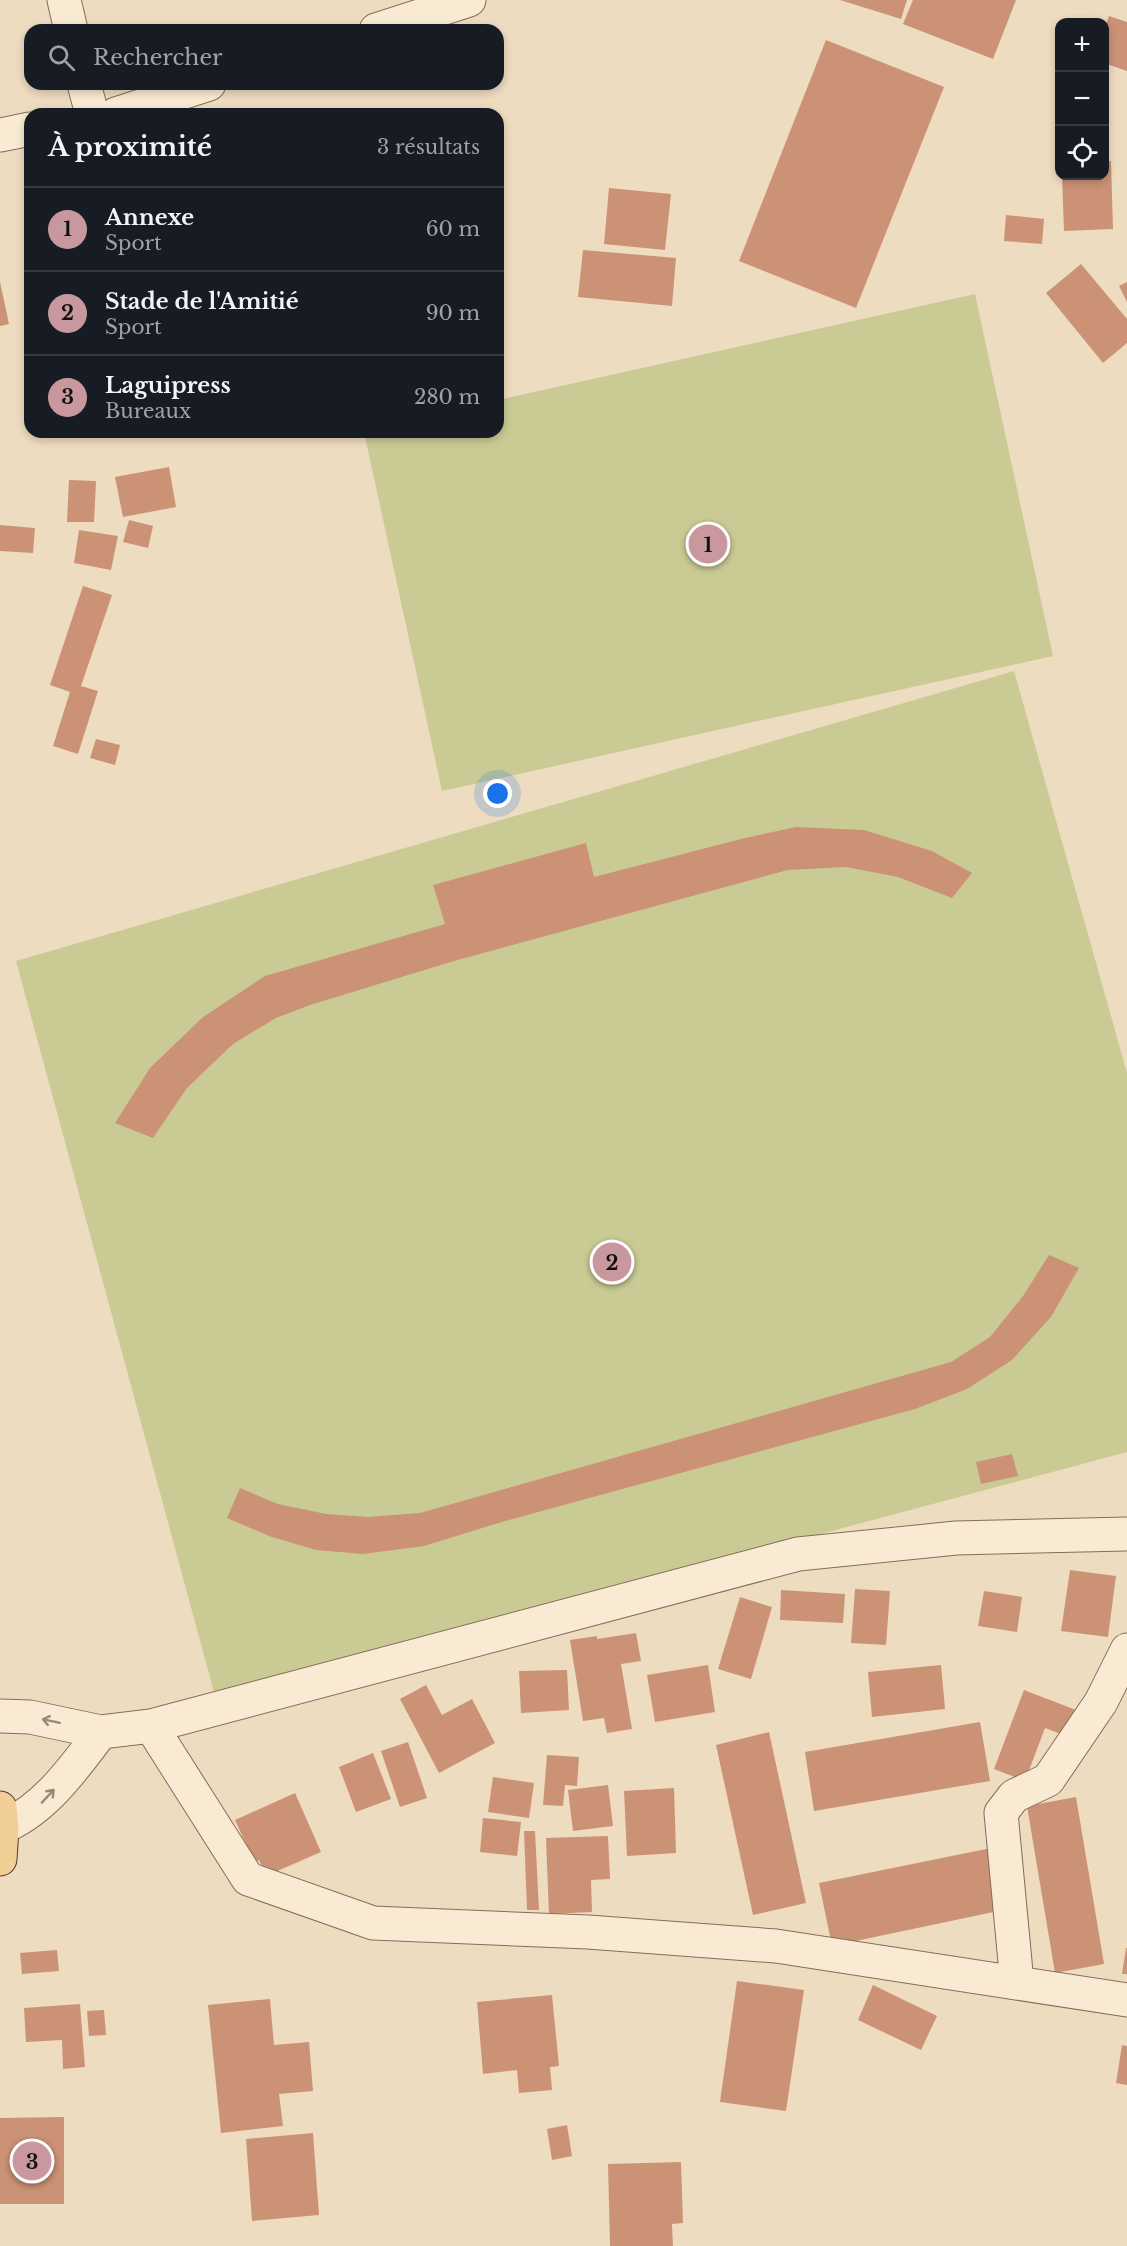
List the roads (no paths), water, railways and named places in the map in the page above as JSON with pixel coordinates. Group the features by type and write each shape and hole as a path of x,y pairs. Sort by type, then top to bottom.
{"street":[{"path":"64,0 70,24"},
{"path":"395,24 469,0"},
{"path":"86,90 90,108"},
{"path":"135,108 190,90"},
{"path":"0,135 24,130"},
{"path":"0,1716 30,1717 101,1732 151,1726 798,1554 956,1539 1127,1534"},
{"path":"1017,1983 1001,1813 1014,1796 1048,1780 1101,1702 1127,1650"},
{"path":"151,1726 248,1879 373,1923 588,1932 776,1946 1127,2000"},
{"path":"0,1831 39,1804 78,1764 101,1732"}],"place":[{"name":"Annexe","path":"708,544"},
{"name":"Stade de l'Amitié","path":"612,1262"},
{"name":"Laguipress","path":"32,2161"}]}
